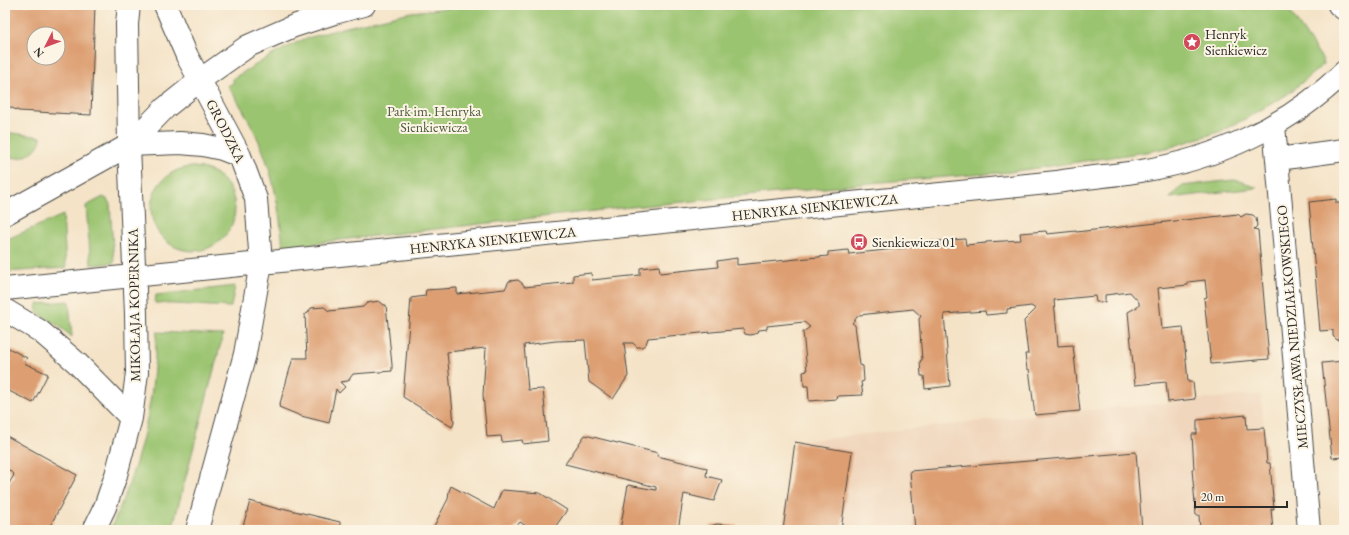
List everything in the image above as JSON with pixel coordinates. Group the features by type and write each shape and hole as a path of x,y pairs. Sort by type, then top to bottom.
{"main road":[{"path":"129,5 127,24 129,145"},
{"name":"GRODZKA","path":"165,5 187,56 240,156 256,199 261,264"},
{"path":"5,214 129,145 165,108 200,80 248,46 281,31 334,13 364,5"},
{"path":"1340,5 1344,9"},
{"name":"HENRYKA SIENKIEWICZA","path":"5,289 135,277 1057,182 1142,171 1192,159 1226,148 1274,124 1316,97 1344,72"},
{"name":"MIECZYSŁAWA NIEDZIAŁKOWSKIEGO","path":"1274,124 1309,530"},
{"path":"129,145 180,143 203,145 222,149 240,156"},
{"name":"MIKOŁAJA KOPERNIKA","path":"94,530 105,507 116,475 131,418 137,373 135,277 129,145"},
{"path":"1278,159 1344,150"},
{"path":"197,530 245,354 261,264"},
{"path":"5,310 40,331 77,363 131,418"}],"shaded area":[{"path":"1261,394 1267,463 1270,463 1274,509 1271,509 1273,530 812,530 824,447 795,442 1035,415"}],"green space":[{"name":"Park im. Henryka Sienkiewicza","path":"476,5 1285,5 1323,60 1324,64 1288,94 1247,118 1219,132 1171,147 1146,152 1010,172 881,182 621,208 331,241 300,246 300,250 283,250 278,204 268,164 252,126 228,86 234,82 232,79 272,55 304,39 346,27 411,12"},
{"path":"5,132 41,137 41,140 33,152 26,156 14,158 5,156"},
{"path":"193,167 209,170 223,179 232,193 235,209 232,225 223,239 209,248 193,251 177,248 163,239 154,225 151,209 154,193 163,179 177,170"},
{"path":"1234,180 1244,182 1257,188 1170,198 1181,186"},
{"path":"103,197 107,199 110,204 114,263 91,265 86,206"},
{"path":"63,215 66,268 5,272 5,240"},
{"path":"235,286 231,307 155,303 156,295"},
{"path":"69,301 72,337 60,327 38,313 36,307 38,304"},
{"path":"157,332 223,335 172,530 110,530 124,498 140,448 152,388"}],"building":[{"path":"5,5 95,5 91,115 19,111 5,105"},
{"path":"1336,199 1336,203 1344,203 1344,339 1337,340 1333,336 1333,330 1320,331 1309,202"},
{"path":"1238,214 1241,217 1246,214 1253,215 1256,218 1257,226 1254,229 1258,230 1269,359 1211,364 1204,298 1207,297 1205,280 1188,282 1188,285 1158,288 1162,329 1183,327 1188,382 1193,382 1195,399 1168,402 1166,382 1135,385 1128,312 1139,306 1139,302 1130,292 1105,295 1105,302 1096,302 1095,296 1054,300 1058,346 1073,345 1080,411 1035,415 1029,369 1027,369 1025,354 1028,354 1024,321 1036,309 1031,306 1007,309 1007,313 986,315 985,311 944,314 950,386 925,389 924,376 921,376 920,361 922,360 919,319 921,316 913,309 859,315 852,323 855,325 860,365 863,366 864,381 861,382 863,395 838,396 837,399 809,401 808,386 804,386 803,372 807,371 803,332 810,327 804,322 767,326 767,329 759,330 755,334 750,335 745,334 743,329 648,338 646,344 642,347 637,347 633,343 624,343 628,376 613,399 589,382 585,340 556,341 524,345 528,390 543,389 548,441 523,444 522,440 502,442 501,436 487,437 483,395 486,348 447,352 454,423 452,427 403,397 411,298 425,296 426,290 457,288 457,294 505,289 509,281 518,280 524,285 524,287 573,282 573,275 591,273 592,280 640,275 640,268 659,266 660,273 718,267 717,261 737,258 737,265 828,256 828,252 848,250 849,254 913,247 913,243 934,241 934,246 938,245 938,241 965,239 966,245 1021,240 1020,233 1046,231 1047,234 1076,232"},
{"path":"379,301 386,305 392,371 353,374 348,381 340,382 345,387 339,393 336,389 329,423 301,416 279,407 293,358 307,358 305,314 308,313 311,308 324,307 329,311 363,307 367,303"},
{"path":"5,346 27,358 24,363 48,374 33,403 5,389"},
{"path":"1344,361 1344,457 1332,458 1322,363"},
{"path":"1246,415 1247,429 1264,428 1267,463 1270,463 1274,509 1271,509 1273,530 1200,530 1199,515 1196,515 1192,469 1194,469 1192,434 1197,434 1197,420"},
{"path":"5,435 77,475 48,530 5,530 5,490 14,475 5,466"},
{"path":"585,435 658,453 657,456 707,468 706,476 722,480 714,501 684,494 678,530 620,530 628,485 656,490 656,487 565,464"},
{"path":"795,442 852,452 841,530 783,530"},
{"path":"1136,452 1142,530 915,530 910,471"},
{"path":"451,486 494,509 502,490 540,493 567,510 553,530 532,530 520,522 514,530 432,530 448,499"},
{"path":"250,501 282,510 282,508 340,522 340,525 357,530 242,530"},
{"path":"717,524 739,526 738,530 710,530 711,526"}],"place":[{"name":"Henryk Sienkiewicz","path":"1192,42"},
{"name":"Sienkiewicza 01","path":"859,242"}]}
